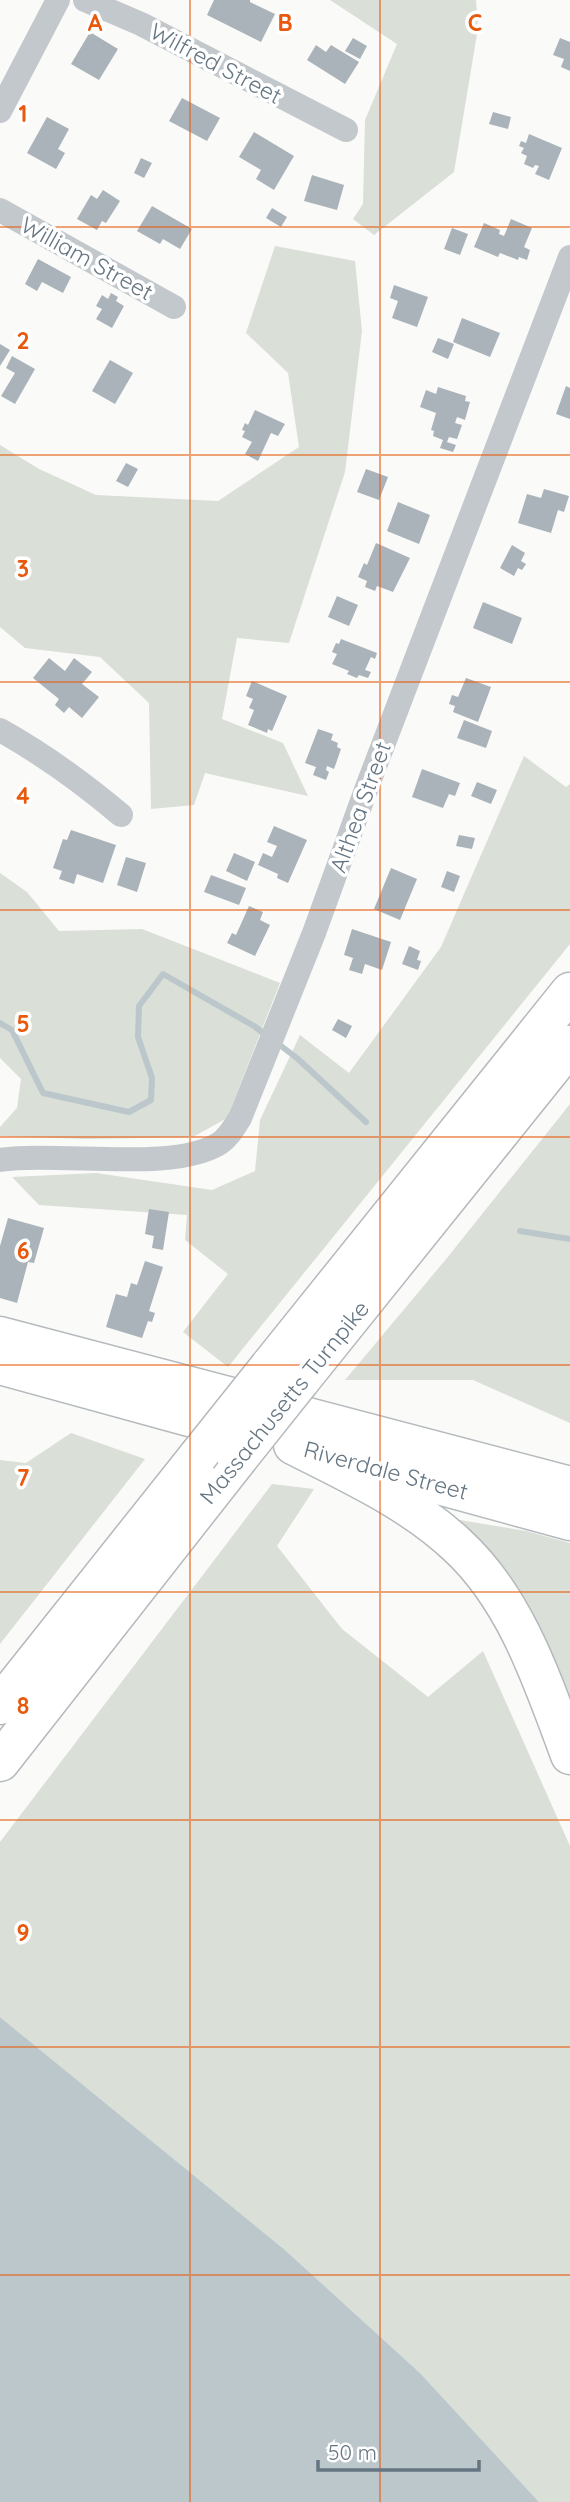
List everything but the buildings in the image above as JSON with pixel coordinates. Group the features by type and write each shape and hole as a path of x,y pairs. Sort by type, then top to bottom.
{"main road":[{"name":"Massachusetts Turnpike","path":"6,1754 237,1460 285,1374 570,992"},
{"name":"Massachusetts Turnpike","path":"0,1705 198,1456 285,1374 570,1045"},
{"name":"Riverdale Street","path":"0,1336 570,1486"},
{"name":"Riverdale Street","path":"0,1365 570,1521"},
{"path":"293,1445 374,1487 413,1511 452,1540 476,1565 492,1585 517,1627 537,1669 570,1755"}],"street":[{"path":"0,111 58,0"},
{"name":"Wilfred Street","path":"85,0 141,24 346,130"},
{"name":"William Street","path":"0,210 174,307"},
{"name":"Althea Street","path":"0,1160 45,1157 158,1158 211,1148 229,1135 240,1118 276,1030 570,257"},
{"path":"0,730 31,747 121,815"}],"shaded area":[{"path":"330,0 476,0 478,28 454,172 374,235 353,219 363,204 365,120 397,44"},
{"path":"275,246 355,261 362,331 345,472 289,643 237,638 222,719 283,743 308,796 205,773 194,805 151,809 149,703 100,657 25,648 0,627 0,445 39,469 96,495 218,501 299,447 288,373 246,333"},
{"path":"524,756 566,787 570,784 570,944 228,1367 183,1332 228,1274 185,1240 187,1215 39,1205 12,1177 96,1173 212,1190 255,1171 260,1120 300,1035 349,1073 441,947"},
{"path":"0,873 27,892 59,931 142,929 280,983 227,1118 193,1137 86,1139 0,1136 0,1127 17,1108 21,1079 0,1058"},
{"path":"570,1104 570,1423 473,1380 345,1380 447,1258"},
{"path":"71,1433 145,1459 0,1644 0,1460 26,1463"},
{"path":"272,1484 314,1489 277,1546 342,1629 428,1697 483,1651 570,1846 570,2502 539,2502 420,2373 285,2250 0,2017 0,1842"},
{"path":"448,1518 526,1531 570,1543 570,1719"},
{"path":"0,2017 285,2250 420,2373 539,2502 0,2502"}],"waterway":[{"path":"0,1023 12,1030 43,1093 129,1112 151,1100 152,1078 138,1037 139,1006 163,974 267,1036"},
{"path":"276,1042 366,1122"},
{"path":"520,1231 570,1239"}]}
